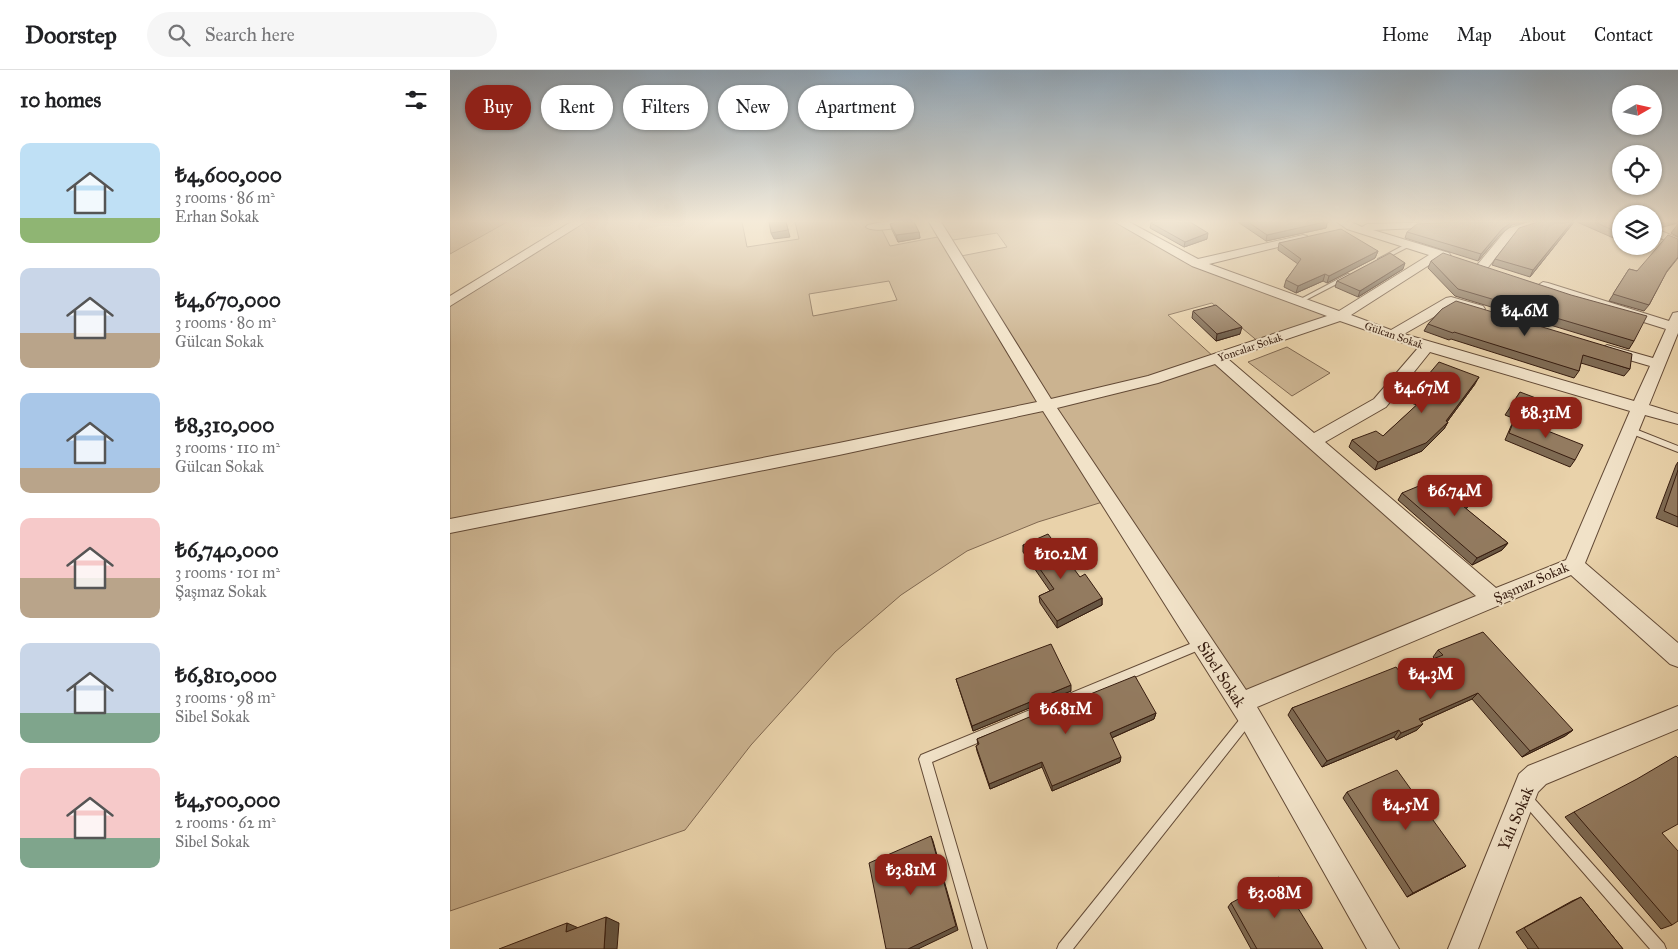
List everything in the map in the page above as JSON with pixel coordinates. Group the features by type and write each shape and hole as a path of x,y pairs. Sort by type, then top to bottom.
{"street":[{"path":"450,302 513,263"},
{"name":"Sibel Sokak","path":"960,263 1047,406 1245,710 1384,949"},
{"name":"Gülcan Sokak","path":"1196,263 1298,302 1426,347 1639,410 1678,419"},
{"name":"Yoncalar Sokak","path":"450,526 1047,406 1153,380 1340,316 1425,263"},
{"path":"1482,267 1485,263"},
{"path":"1527,281 1677,323"},
{"path":"1392,335 1451,301 1488,312"},
{"name":"Şaşmaz Sokak","path":"1245,710 1574,565 1677,323"},
{"path":"1592,344 1658,364"},
{"path":"1313,440 1380,403 1426,347"},
{"path":"1218,358 1494,599"},
{"path":"1574,565 1678,657"},
{"name":"Yalı Sokak","path":"1463,949 1528,783 1537,775 1678,717"}],"lane":[{"path":"1298,302 1357,271"},
{"path":"1630,430 1678,449"},
{"path":"980,949 924,759 1202,644"},
{"path":"1064,949 1245,710"},
{"path":"1523,795 1659,949"}],"shaded area":[{"path":"513,263 1201,263 1340,316 1260,343 1212,303 1168,315 1215,358 1494,599 1240,703 1109,500 1038,522 967,551 901,595 835,652 751,745 685,830 450,911 450,302","holes":["889,281 897,300 813,316 809,294"]},
{"path":"1287,347 1330,373 1292,396 1248,362"}],"building":[{"path":"1298,263 1354,263 1329,276 1325,274 1298,286 1286,280"},
{"path":"1371,263 1405,263 1360,291 1337,281"},
{"path":"1433,263 1474,263 1571,295 1647,316 1634,341 1458,289"},
{"path":"1509,263 1539,263 1533,270"},
{"path":"1644,263 1673,263 1649,305 1613,294 1629,269 1637,271"},
{"path":"1456,301 1632,354 1630,369 1583,355 1579,371 1428,324 1442,309"},
{"path":"1216,305 1242,327 1217,334 1193,311"},
{"path":"1439,362 1479,377 1446,421 1448,422 1426,443 1378,462 1352,440 1376,431 1383,436 1423,399 1412,394"},
{"path":"1520,392 1557,406 1547,422 1510,407"},
{"path":"1515,418 1583,445 1575,460 1509,433"},
{"path":"1678,470 1678,517 1664,511"},
{"path":"1438,478 1470,503 1463,506 1508,543 1477,558 1402,493"},
{"path":"1048,534 1080,577 1085,574 1102,598 1057,621 1039,596 1054,589 1023,545"},
{"path":"1483,632 1573,730 1530,751 1478,693 1419,719 1423,724 1401,733 1399,730 1327,761 1292,708 1396,667 1400,672 1443,655 1438,650"},
{"path":"1051,644 1071,685 972,726 956,679"},
{"path":"1135,676 1156,713 1110,733 1121,757 1052,786 1042,762 989,784 976,746 979,744 977,739 1077,697 1078,699"},
{"path":"1676,756 1678,758 1678,824 1662,833 1678,851 1678,921 1672,925 1574,812"},
{"path":"1397,770 1466,866 1413,893 1347,792"},
{"path":"931,836 956,926 908,949 886,949 869,863"},
{"path":"1279,877 1323,949 1257,949 1231,903"},
{"path":"1581,897 1623,949 1539,949 1524,928"},
{"path":"606,917 604,949 499,949 567,923 566,932"}]}
